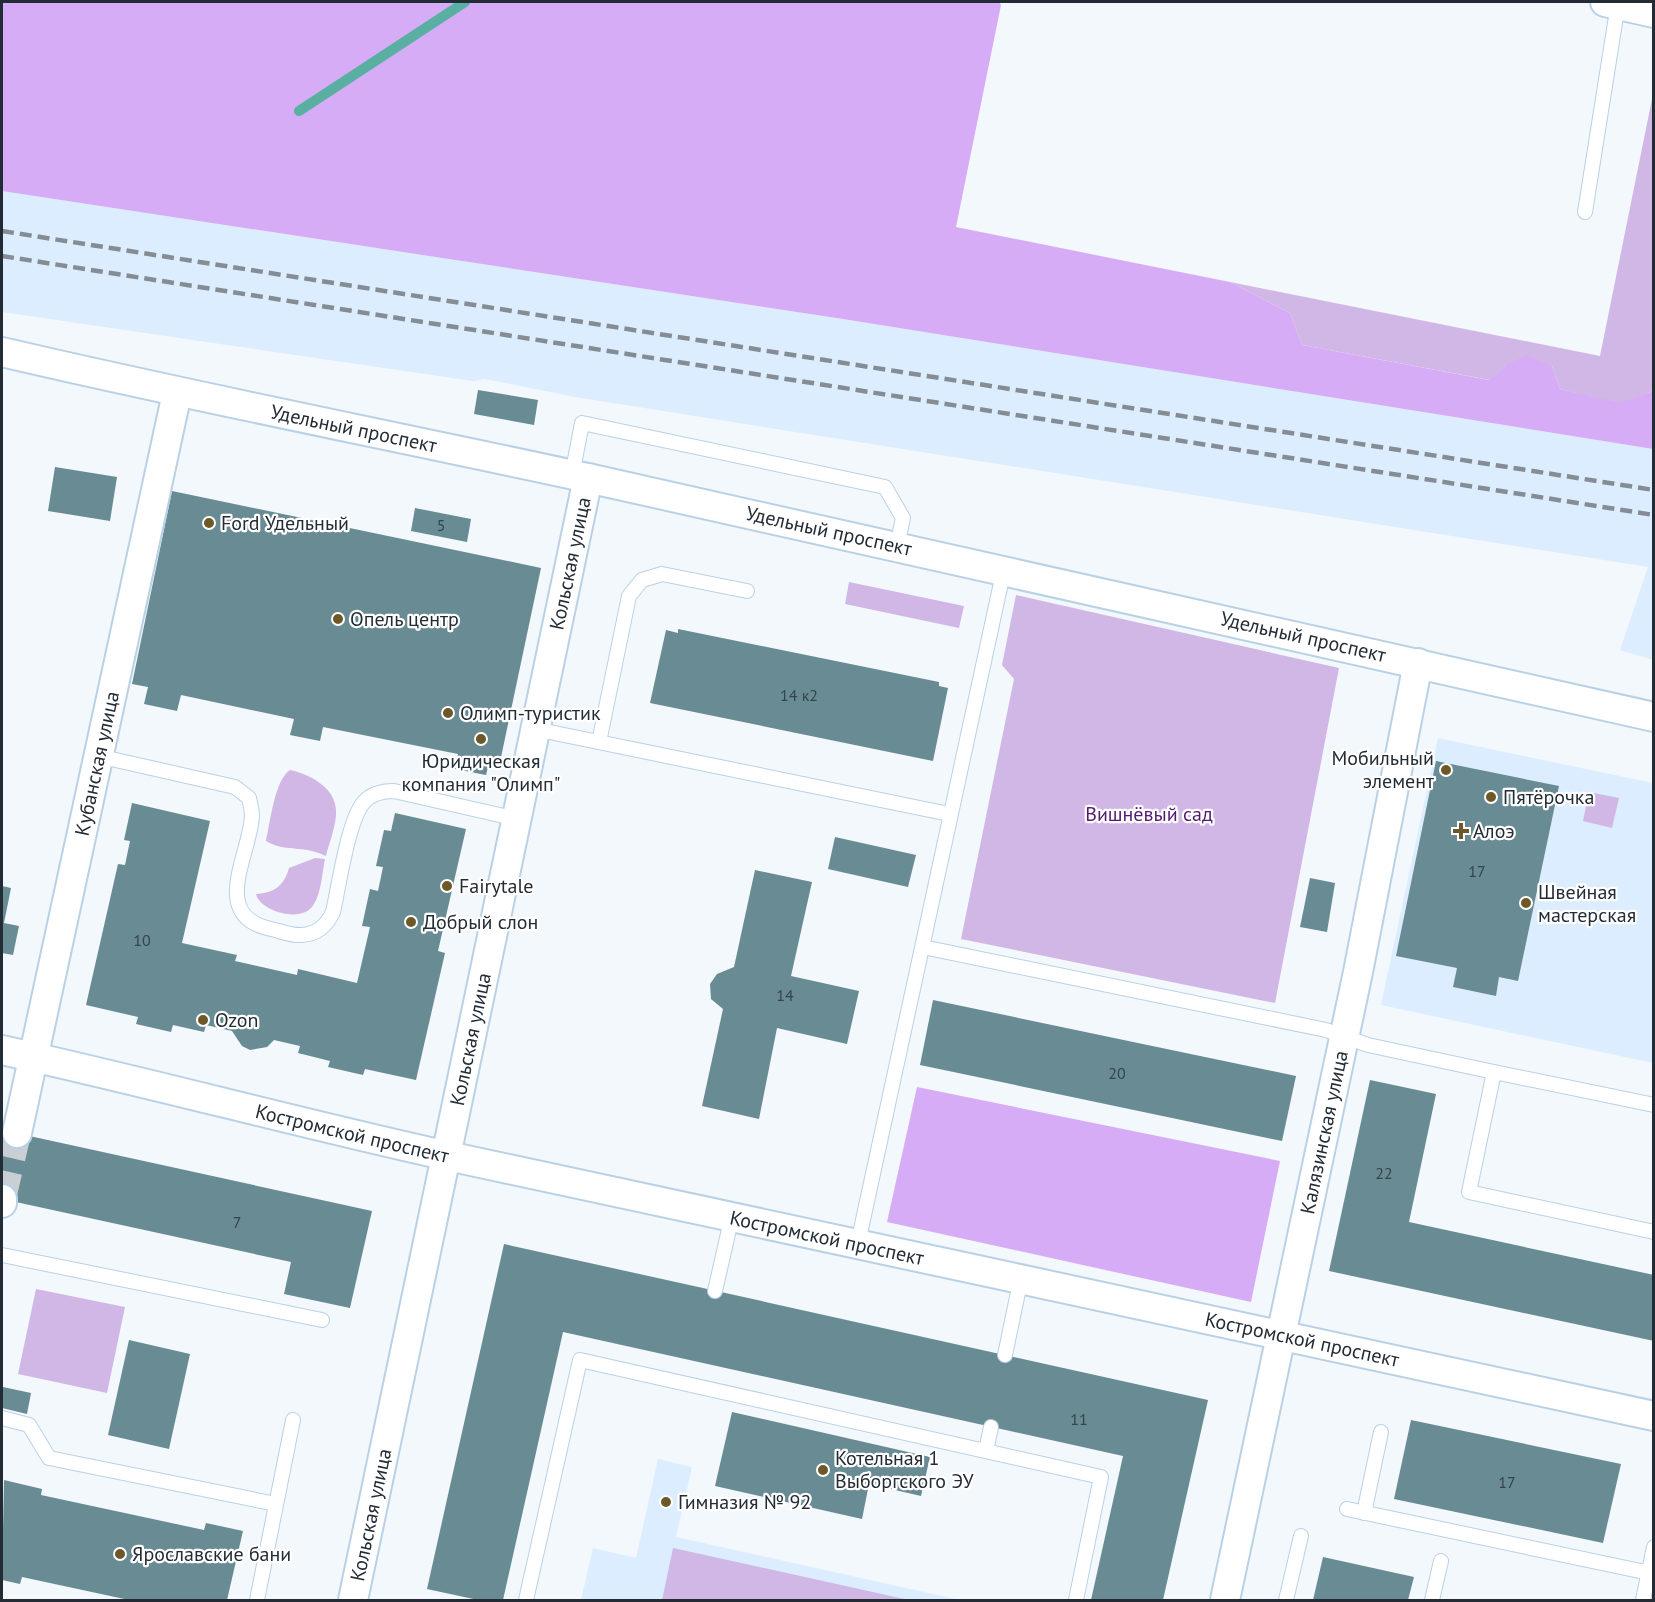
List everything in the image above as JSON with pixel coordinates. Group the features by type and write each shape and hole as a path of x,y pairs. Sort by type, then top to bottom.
{"street":[{"path":"1612,3 1653,13"},
{"name":"Удельный проспект","path":"2,352 177,393 1004,569 1653,717"},
{"name":"Кубанская улица","path":"17,1133 177,393"},
{"name":"Кольская улица","path":"353,1600 517,819 580,477"},
{"name":"Калязинская улица","path":"1225,1600 1345,1036 1418,663"},
{"name":"Костромской проспект","path":"2,1050 447,1155 1653,1416"}],"lane":[{"path":"1585,212 1612,3"},
{"path":"580,477 582,423 885,487 903,518 897,546"},
{"path":"858,1243 949,814 1004,569"},
{"path":"599,742 630,596 642,580 662,574 747,591"},
{"path":"535,729 949,814"},
{"path":"98,756 235,787 249,798 252,815 236,890 238,905 247,919 259,927 300,936 313,933 327,924 333,912 355,815 365,801 379,792 394,791 517,819"},
{"path":"922,947 1326,1030 1368,1045 1653,1105"},
{"path":"1494,1072 1469,1192 1653,1232"},
{"path":"715,1291 732,1216"},
{"path":"2,1255 322,1320"},
{"path":"1005,1355 1021,1278"},
{"path":"526,1600 580,1360 1101,1477 1076,1600"},
{"path":"2,1418 29,1425 49,1458 276,1504"},
{"path":"257,1600 293,1420"},
{"path":"986,1451 990,1427"},
{"path":"1364,1513 1381,1432"},
{"path":"1347,1509 1651,1574"},
{"path":"1286,1600 1301,1536"},
{"path":"1643,1600 1651,1574 1653,1547"},
{"path":"1432,1600 1441,1561"}],"shaded area":[{"path":"2,2 999,2 1001,5 956,227 1230,282 1290,313 1302,345 1489,380 1505,366 1526,355 1552,366 1560,389 1620,403 1653,391 1653,449 843,319 2,191"},
{"path":"2,191 843,319 1653,449 1653,660 1620,650 1648,567 575,397 485,379 473,381 2,312"},
{"path":"1438,738 1653,783 1653,1063 1381,1005"},
{"path":"917,1087 1280,1161 1251,1302 887,1222"},
{"name":"Гимназия № 92","path":"658,1459 692,1467 676,1537 960,1600 581,1600 593,1548 636,1558"}],"green space":[{"path":"1653,94 1653,391 1620,404 1560,389 1552,366 1505,366 1490,380 1302,345 1290,313 1230,282 1600,356"},
{"path":"849,582 964,606 959,628 845,604"},
{"name":"Вишнёвый сад","path":"1016,595 1339,668 1275,1003 961,939 1014,679 1002,665"},
{"path":"290,770 313,778 326,788 335,802 335,821 326,856 266,841 280,782"},
{"path":"1589,792 1619,798 1612,828 1583,821"},
{"path":"315,858 325,859 319,892 311,908 297,914 280,913 259,900 256,894 273,890 281,884 289,868"},
{"path":"36,1289 125,1307 107,1393 18,1374"},
{"path":"673,1548 909,1600 662,1600"}],"building":[{"path":"478,390 538,400 534,425 474,414"},
{"path":"55,467 117,477 110,521 48,511"},
{"name":"Опель центр","path":"172,491 541,568 500,762 490,759 486,775 455,769 458,754 323,727 320,741 290,735 294,719 181,695 177,711 144,704 148,687 132,684"},
{"path":"415,508 471,519 467,542 411,531"},
{"path":"678,629 939,682 939,686 948,688 933,761 650,703 666,630 678,633"},
{"path":"1436,761 1559,786 1518,981 1499,977 1496,996 1453,987 1457,968 1396,956"},
{"path":"132,803 210,821 182,943 237,955 235,961 297,975 298,969 357,983 370,927 362,926 370,889 378,891 383,867 376,866 384,830 391,831 395,813 466,829 438,951 445,953 416,1080 365,1069 363,1075 328,1067 330,1061 298,1053 300,1046 274,1040 267,1047 250,1050 242,1046 232,1031 206,1025 204,1032 173,1025 171,1032 136,1024 138,1017 86,1005 118,864 125,865 130,841 124,840"},
{"path":"835,837 916,855 908,887 828,869"},
{"path":"755,870 812,882 791,976 859,991 847,1044 777,1028 759,1119 702,1106 723,1009 711,999 710,984 717,974 734,967"},
{"path":"1310,878 1335,883 1327,932 1300,927"},
{"path":"2,886 11,888 4,923 19,926 13,955 2,953"},
{"path":"933,1000 1296,1076 1282,1141 920,1065"},
{"path":"1370,1080 1436,1094 1409,1222 1654,1275 1654,1341 1329,1271"},
{"path":"2,1130 372,1211 350,1308 284,1294 291,1262 2,1199"},
{"path":"504,1244 1208,1400 1163,1600 1091,1600 1123,1456 563,1332 503,1600 478,1600 427,1589"},
{"path":"129,1340 190,1354 169,1449 108,1435"},
{"path":"3,1387 31,1393 27,1414 2,1408"},
{"name":"Котельная 1 Выборгского ЭУ","path":"732,1412 930,1457 921,1496 869,1484 862,1519 715,1486"},
{"path":"1411,1420 1621,1464 1603,1543 1394,1499"},
{"name":"Ярославские бани","path":"4,1480 42,1489 41,1495 204,1530 206,1523 243,1531 227,1600 129,1600 22,1577 20,1584 2,1580"},
{"path":"1323,1557 1414,1577 1408,1600 1313,1600"}],"waterway":[{"path":"299,111 465,2"}],"tunnel":[{"path":"2,1199 17,1133"}],"railway":[{"path":"2,231 1654,490"},
{"path":"2,256 1654,515"}],"place":[{"name":"Ford Удельный","path":"209,523"},
{"name":"Опель центр","path":"338,619"},
{"name":"Олимп-туристик","path":"448,713"},
{"name":"Юридическая компания \"Олимп\"","path":"481,739"},
{"name":"Мобильный элемент","path":"1446,770"},
{"name":"Пятёрочка","path":"1491,797"},
{"name":"Алоэ","path":"1461,831"},
{"name":"Fairytale","path":"447,886"},
{"name":"Швейная мастерская","path":"1526,903"},
{"name":"Добрый слон","path":"411,922"},
{"name":"Ozon","path":"203,1020"},
{"name":"Котельная 1 Выборгского ЭУ","path":"823,1470"},
{"name":"Гимназия № 92","path":"666,1502"},
{"name":"Ярославские бани","path":"120,1554"}]}
